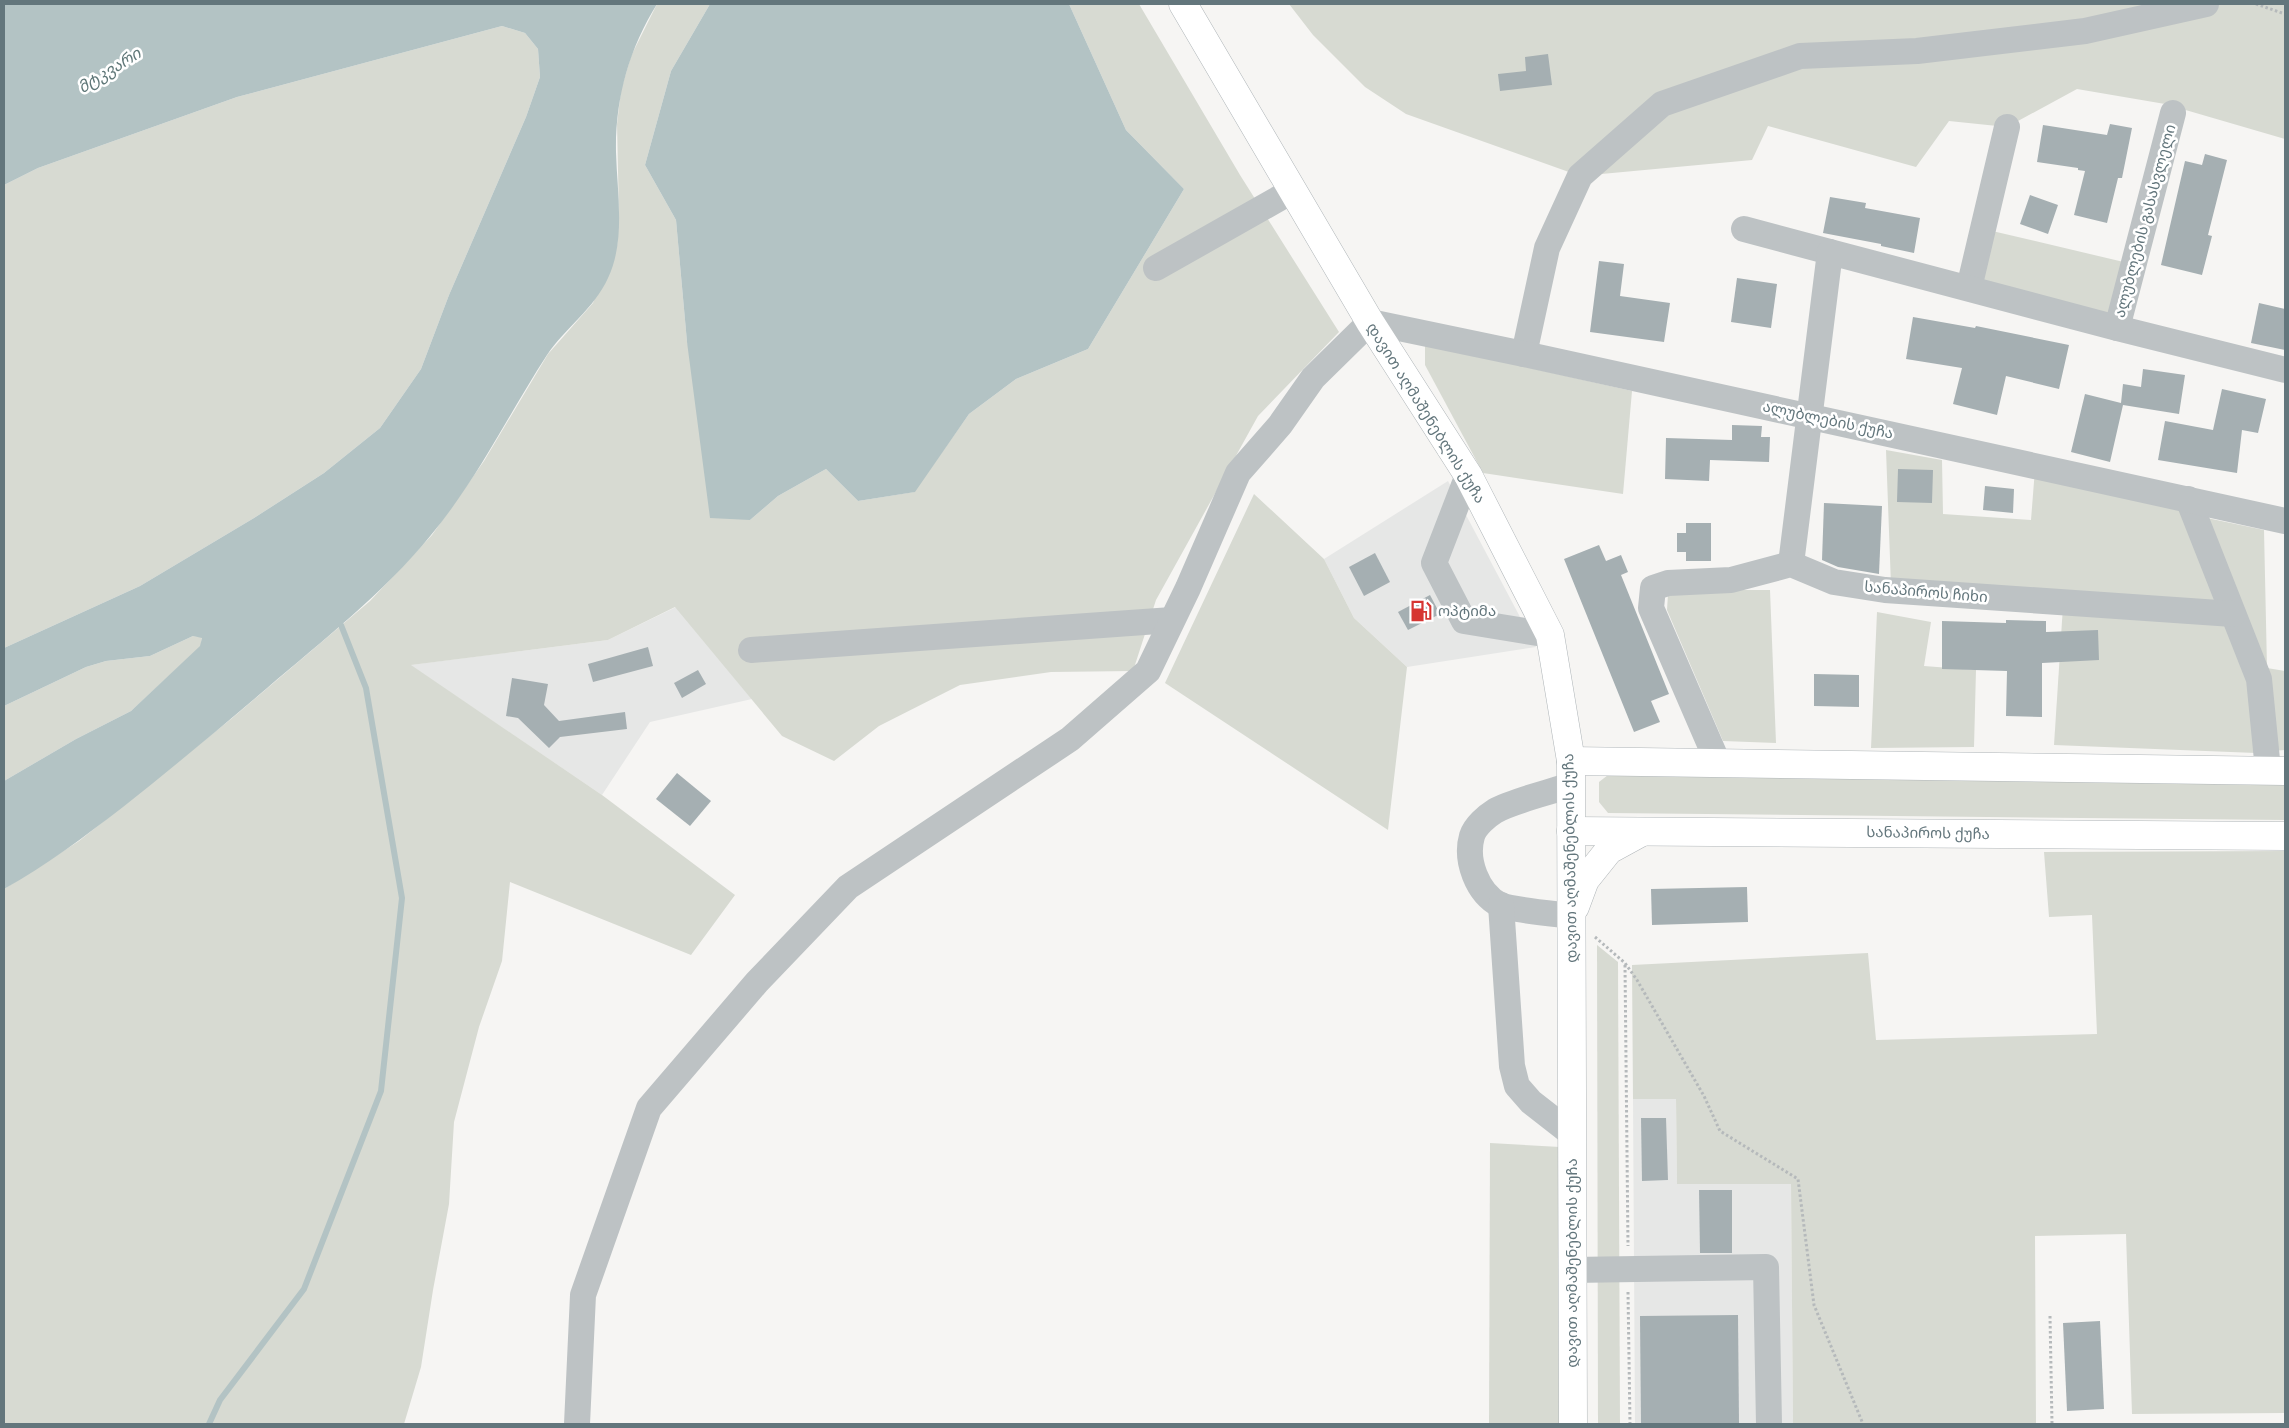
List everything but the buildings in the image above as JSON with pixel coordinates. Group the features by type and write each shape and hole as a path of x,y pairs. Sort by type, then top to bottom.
{"main road":[{"name":"დავით აღმაშენებლის ქუჩა","path":"1182,4 1370,322 1468,475 1550,635 1571,773 1573,1424"},
{"path":"1571,773 1718,763 2277,771"},
{"name":"სანაპიროს ქუჩა","path":"1571,830 2285,836"},
{"path":"1572,916 1585,880 1610,850 1643,831"}],"street":[{"path":"1524,354 1548,248 1580,176 1662,104 1800,56 1917,51 2085,31 2206,4"},
{"name":"ალუბლების გასასვლელი","path":"2117,328 2172,113"},
{"path":"1969,288 2007,127"},
{"path":"1156,268 1292,191"},
{"name":"ალუბლების გასასვლელი","path":"1744,229 2117,328 2285,370"},
{"path":"1718,763 1651,608 1653,588 1668,583 1731,580 1791,564 1830,252"},
{"path":"577,1424 583,1295 648,1108 757,982 848,887 1070,739 1148,671 1238,473 1280,425 1313,378 1370,322"},
{"name":"ალუბლების ქუჩა","path":"1370,322 1811,416 2285,521"},
{"path":"1468,475 1434,562 1464,621 1550,635"},
{"path":"2188,500 2259,679 2277,771"},
{"name":"სანაპიროს ჩიხი","path":"1791,564 1834,582 1884,590 2233,614"},
{"path":"750,650 1172,620"},
{"path":"1571,773 1496,810 1482,820 1472,834 1469,854 1474,873 1485,893 1501,905 1572,916"},
{"path":"1501,905 1512,1066 1517,1086 1531,1102 1572,1134"},
{"path":"1572,1270 1766,1267 1769,1424"}],"path":[{"path":"2256,4 2285,14"},
{"path":"1572,916 1625,964 1704,1096 1720,1131 1798,1179 1814,1305 1863,1424"},
{"path":"1625,964 1630,1424"},
{"path":"2050,1316 2052,1424"}],"shaded area":[{"path":"657,4 710,4 671,71 645,165 676,220 687,342 750,520 778,496 826,469 858,501 914,492 969,414 1016,379 1088,349 1184,189 1126,130 1069,4 1139,4 1240,175 1339,332 1258,416 1156,600 1133,671 1051,672 960,685 879,726 834,761 782,736 675,607 608,640 411,665 602,795 735,895 691,955 510,882 502,961 479,1027 454,1122 449,1204 421,1367 404,1424 4,1424 4,889 79,841 231,719 370,601 432,535 484,461 548,354 593,303 617,246 619,217 617,124 621,90 631,56"},
{"path":"1289,4 2285,4 2285,139 2165,104 2077,89 2007,127 1949,121 1916,167 1768,126 1752,160 1580,176 1406,114 1365,87 1313,35"},
{"path":"502,26 525,33 538,49 540,77 526,117 449,295 421,369 380,428 324,473 254,518 140,586 4,648 4,185 38,168 237,97"},
{"path":"1988,230 2128,263 2114,320 1976,285"},
{"path":"1425,344 1632,391 1623,494 1483,473 1425,365"},
{"path":"1886,450 1942,460 1943,514 2031,520 2035,469 2184,500 2227,609 1891,585"},
{"path":"1448,481 1536,647 1407,667 1354,618 1324,559"},
{"path":"1254,494 1324,559 1354,618 1407,667 1388,830 1165,683"},
{"path":"2207,518 2264,530 2267,668 2285,671 2285,750 2271,751"},
{"path":"1681,590 1770,590 1776,743 1723,741 1667,610 1668,594"},
{"path":"2063,606 2225,616 2248,674 2256,753 2054,745"},
{"path":"676,607 752,699 650,722 602,795 410,665 608,640"},
{"path":"1877,612 1931,622 1924,666 1976,670 1974,747 1871,748"},
{"path":"193,636 202,637 201,646 131,711 76,739 4,781 4,706 86,667 106,661 150,656"},
{"path":"1608,775 2285,785 2285,820 1608,813 1599,802 1599,782"},
{"path":"2285,851 2285,1413 2132,1414 2126,1234 2035,1236 2036,1424 1793,1424 1791,1184 1677,1184 1676,1099 1633,1099 1632,965 1868,953 1876,1040 2097,1034 2092,915 2049,917 2044,852"},
{"path":"1597,945 1618,962 1620,1424 1598,1424"},
{"path":"1633,1099 1676,1099 1677,1184 1791,1184 1793,1424 1635,1424"},
{"path":"1490,1143 1560,1147 1562,1424 1489,1424"}],"water":[{"name":"მტკვარი","path":"4,4 657,4 631,57 621,94 616,132 619,232 614,263 608,278 595,299 547,355 478,470 448,514 393,577 331,634 177,764 109,818 50,861 4,889 4,781 76,739 131,711 200,646 202,638 193,636 150,656 106,661 86,667 4,706 4,648 140,586 254,518 324,473 380,428 421,369 449,295 526,117 540,77 538,49 525,33 502,26 237,97 38,168 4,185"},
{"path":"710,4 1069,4 1126,130 1184,189 1088,349 1016,379 969,414 915,492 858,501 826,469 778,496 750,520 710,518 687,342 676,220 645,165 671,71"}],"waterway":[{"path":"209,1424 220,1400 304,1289 381,1091 402,898 366,688 341,625"}],"place":[{"name":"ოპტიმა","path":"1421,611"}]}
